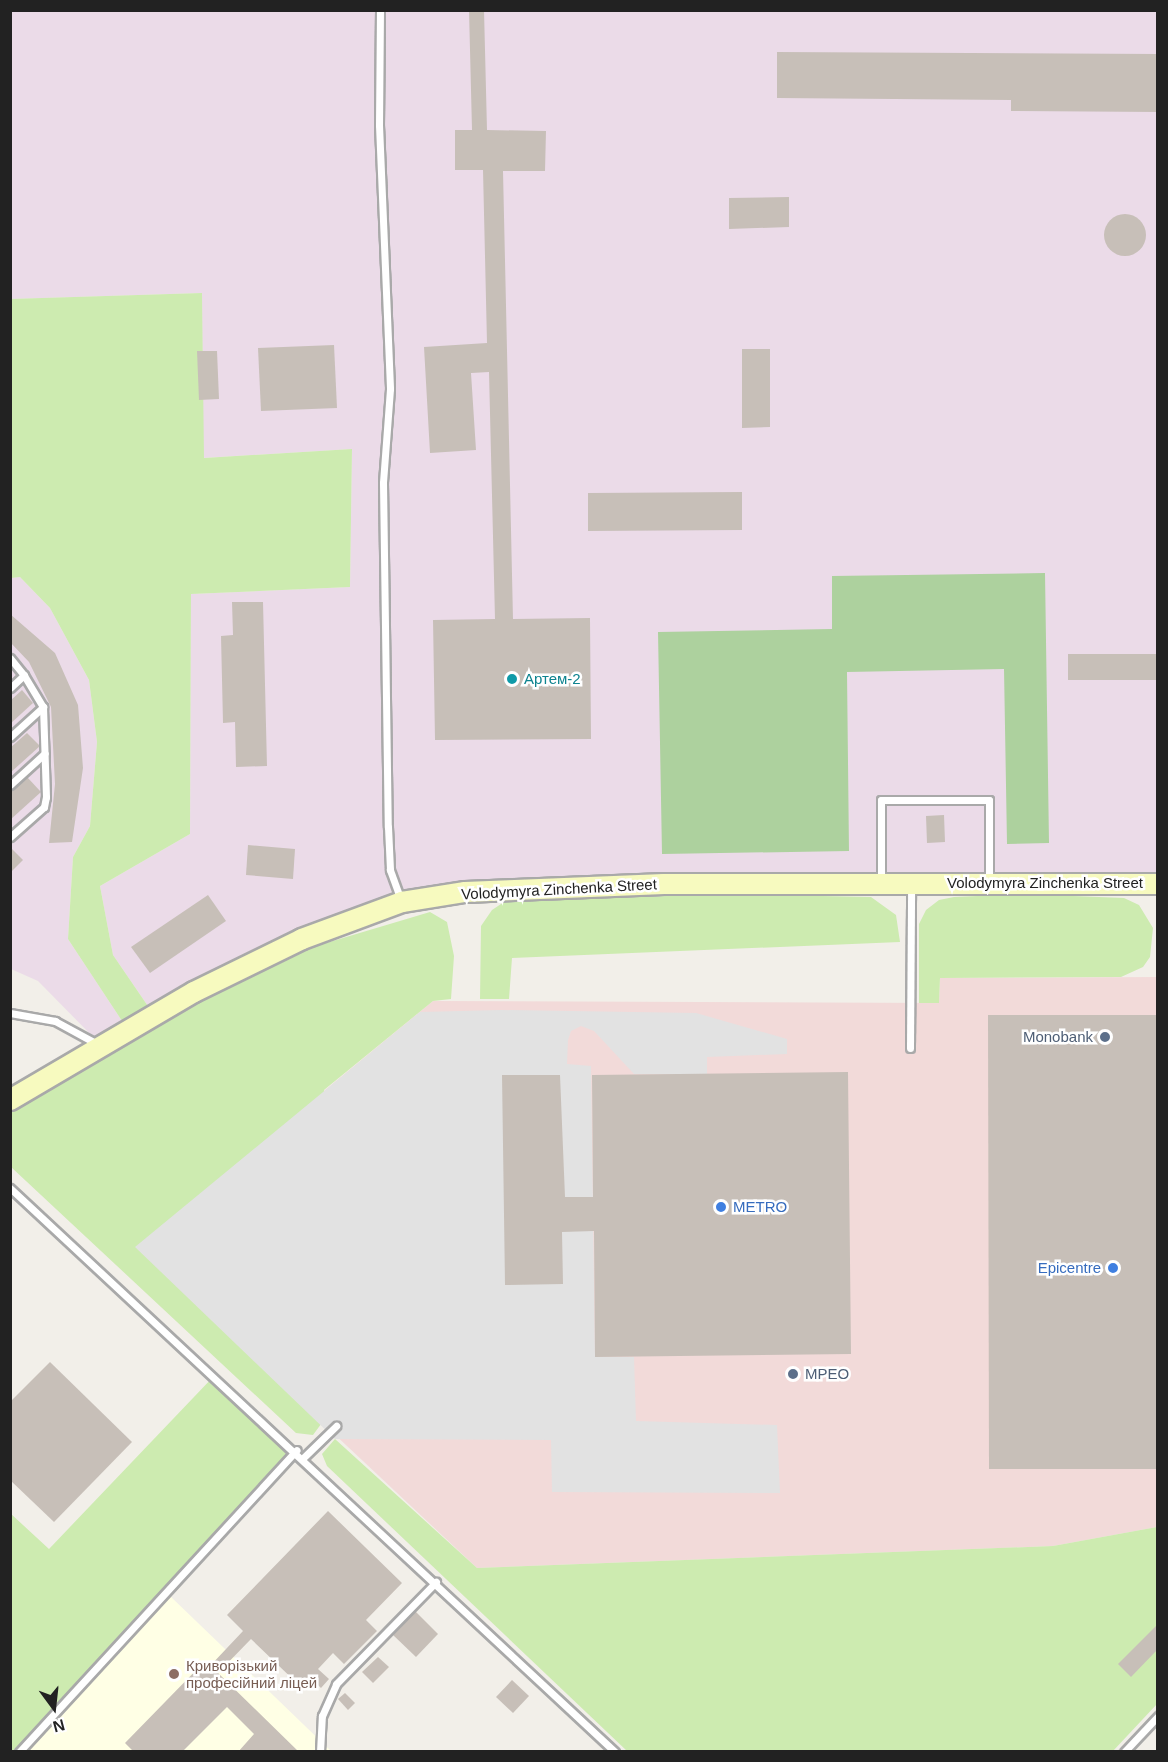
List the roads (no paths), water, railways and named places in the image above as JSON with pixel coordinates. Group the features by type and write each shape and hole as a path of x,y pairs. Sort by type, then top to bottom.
{"main road":[{"name":"Volodymyra Zinchenka Street","path":"10,1100 194,992 302,939 402,902 465,892 881,883 1158,884"}],"lane":[{"path":"380,10 379,125 390,389 383,483 388,826 390,870 402,902"},
{"path":"10,658 24,675 43,707 45,753 44,807 10,837"},
{"path":"10,688 24,675"},
{"path":"10,737 43,707"},
{"path":"10,785 45,753"},
{"path":"881,883 881,800 989,800 988,883"},
{"path":"910,1048 911,883"},
{"path":"10,1013 55,1021 102,1046"},
{"path":"10,1188 297,1450 615,1752"},
{"path":"304,1457 336,1426"},
{"path":"19,1752 297,1450"},
{"path":"320,1752 322,1716 336,1684 436,1582"},
{"path":"1124,1752 1158,1716"}],"place":[{"name":"Артем-2","path":"512,679"},
{"name":"Monobank","path":"1105,1037"},
{"name":"METRO","path":"721,1207"},
{"name":"Epicentre","path":"1113,1268"},
{"name":"МРЕО","path":"793,1374"},
{"name":"Криворізький професійний ліцей","path":"174,1674"}]}
